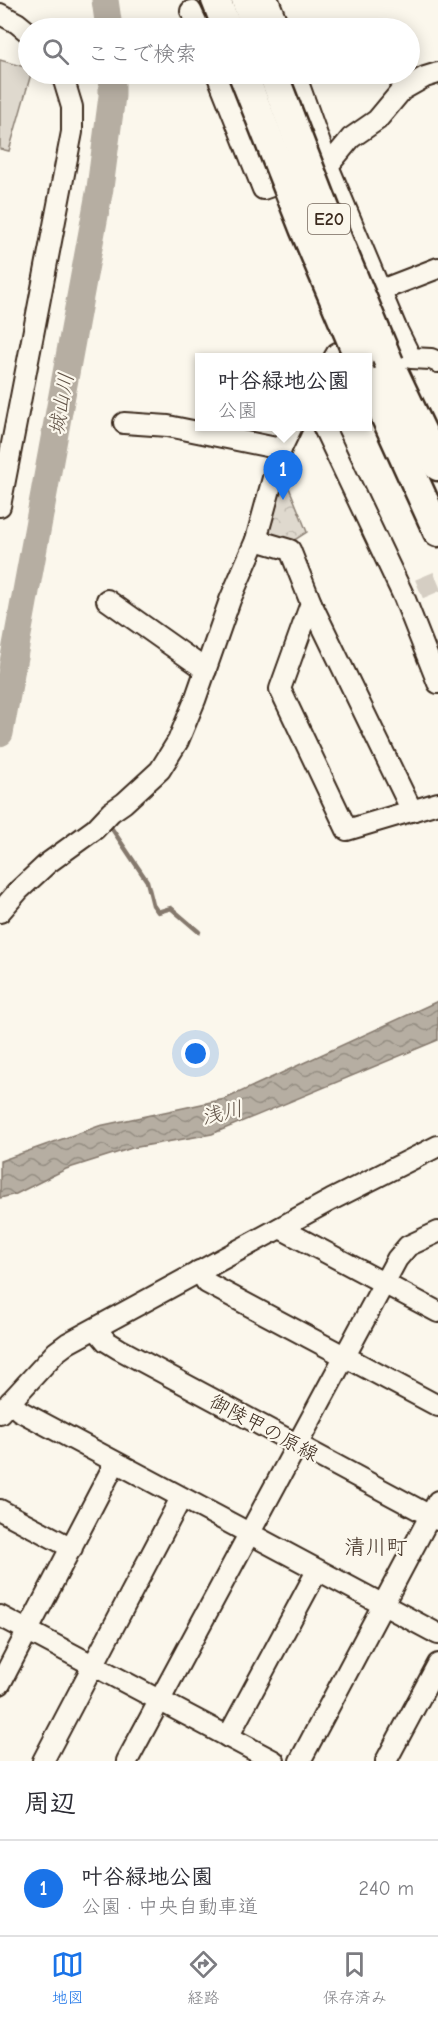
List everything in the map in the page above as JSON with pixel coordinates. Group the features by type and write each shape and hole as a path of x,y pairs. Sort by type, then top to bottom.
{"highway":[{"path":"246,0 252,18"},
{"name":"E20","path":"247,84 304,228 357,353"},
{"name":"E20","path":"277,84 329,219 378,369 438,532"},
{"name":"E20","path":"378,369 438,466"}],"street":[{"path":"268,0 275,18"},
{"path":"0,14 18,24"},
{"path":"420,80 438,74"},
{"path":"0,506 72,132 72,107 65,84"},
{"path":"221,84 263,189 328,166 351,138 377,120 402,90 413,84"},
{"path":"299,84 328,166 396,328 411,358 431,359 438,362"},
{"path":"381,290 438,268"},
{"path":"337,353 396,328"},
{"path":"123,423 168,426 281,449"},
{"path":"0,912 19,890 48,863 95,829 111,812 160,770 178,741 230,600 256,540 281,449 290,431"},
{"path":"326,431 412,593 438,683"},
{"path":"256,540 290,550 311,603 412,811"},
{"path":"107,600 206,670"},
{"path":"311,603 280,689 347,830 438,802"},
{"path":"438,1146 199,1271 56,1352 5,1407 20,1411 438,1634"},
{"path":"280,1228 438,1312"},
{"path":"128,1761 397,1259 408,1246 438,1232"},
{"path":"199,1271 207,1282 438,1406"},
{"name":"御陵甲の原線","path":"96,1329 106,1341 119,1349 297,1445 435,1512"},
{"path":"0,1684 115,1463"},
{"path":"43,1761 181,1498"},
{"path":"0,1510 72,1548"},
{"path":"300,1761 435,1512"},
{"path":"228,1737 317,1571"},
{"path":"0,1616 274,1761"},
{"path":"386,1761 438,1664"}],"green space":[{"path":"0,60 18,65 18,84 28,84 9,151 0,149"},
{"path":"281,468 307,532 290,543 261,536"}],"water":[{"name":"浅川","path":"438,1001 438,1040 212,1134 132,1148 66,1169 16,1194 0,1198 0,1161 99,1126 225,1099"}],"waterway":[{"name":"城山川","path":"105,0 108,18"},
{"name":"城山川","path":"0,733 100,188 112,84"},
{"path":"108,823 147,881 153,905 158,912 171,908 199,932"}],"tunnel":[{"path":"419,589 438,581"}],"place":[{"name":"叶谷緑地公園","path":"283,500"}],"district":[{"name":"清川町","path":"376,1547"}]}
